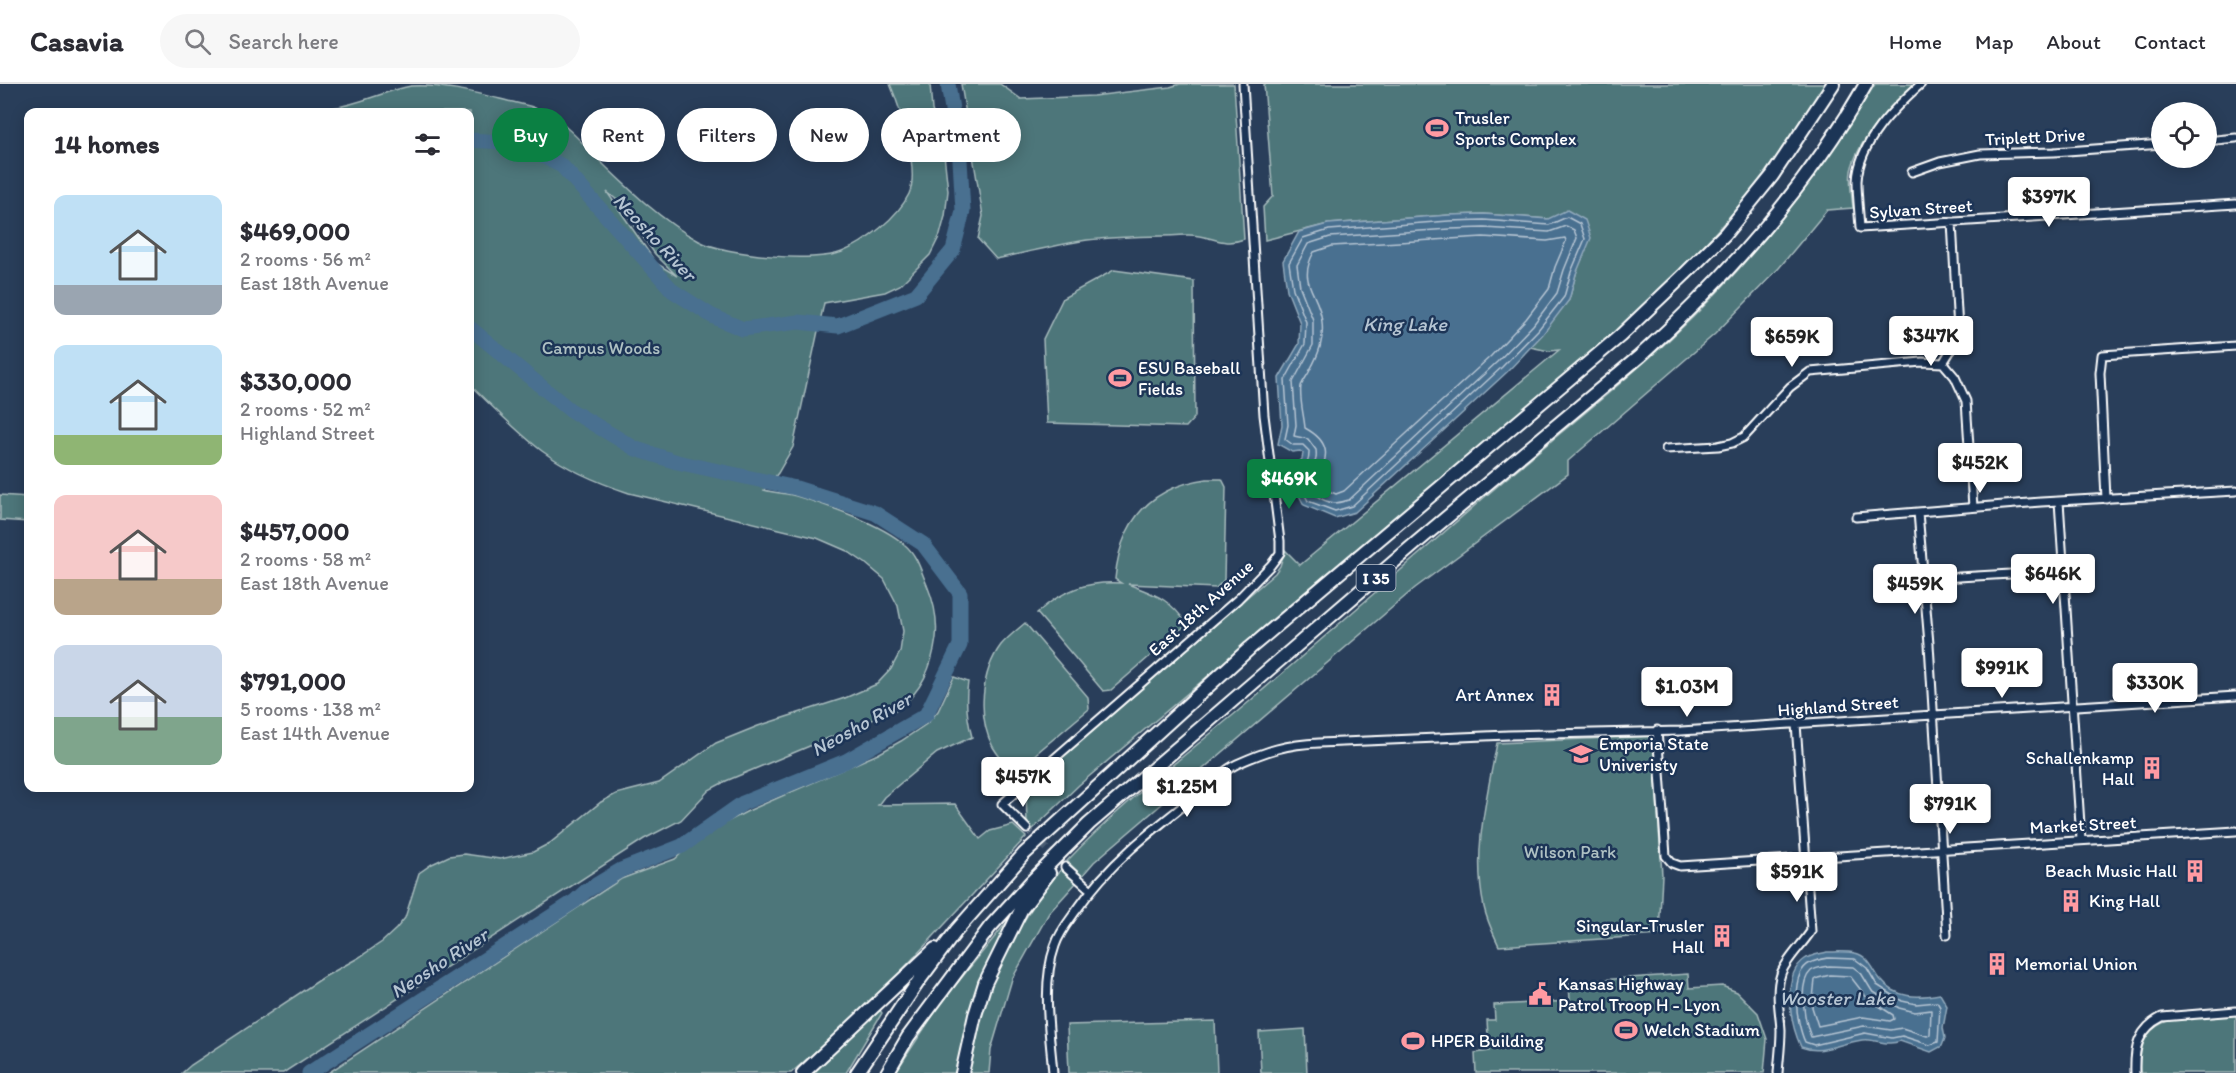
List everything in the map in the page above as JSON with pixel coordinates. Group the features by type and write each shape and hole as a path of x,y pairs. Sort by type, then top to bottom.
{"highway":[{"name":"I 35","path":"857,1073 918,982 956,931 1024,854 1250,648 1620,336 1725,234 1772,176 1833,84"},
{"name":"I 35","path":"886,1073 914,1028 990,927 1030,882 1089,824 1675,324 1725,272 1792,192 1841,125 1866,84"},
{"path":"962,1073 985,983 1021,910 1076,838"},
{"path":"803,1073 956,931"}],"street":[{"name":"East 18th Avenue","path":"1027,829 1002,804 1238,599 1280,553 1264,415 1243,84"},
{"name":"Sylvan Street","path":"1921,84 1897,106 1865,151 1857,180 1860,228 2236,204"},
{"path":"2217,140 2236,138"},
{"name":"Triplett Drive","path":"1912,172 1940,162 1980,154 2054,152 2151,145"},
{"path":"1943,363 1956,342 1958,330 1952,222"},
{"path":"2106,499 2100,373 2102,355 2236,346"},
{"path":"1666,449 1718,446 1738,440 1754,427 1790,387 1810,372 1922,362 1943,363 1955,377 1966,401 1973,507"},
{"path":"1856,517 2060,501 2236,491"},
{"path":"2060,501 2081,840"},
{"path":"1918,512 1947,935"},
{"path":"1924,579 2064,571"},
{"name":"Highland Street","path":"1053,1073 1048,998 1052,957 1061,932 1090,889 1152,830 1234,765 1269,750 1292,744 1796,724 2236,696"},
{"path":"1778,1073 1781,1030 1778,1008 1781,974 1811,931 1796,724"},
{"name":"Market Street","path":"1657,730 1666,856 1672,863 1680,866 2236,831"},
{"path":"1065,867 1090,889"},
{"path":"2135,1073 2136,1046 2140,1037 2151,1024 2162,1017 2236,1011"}],"green space":[{"path":"890,84 930,84 932,108 898,108"},
{"path":"961,84 1000,84 1021,99 1093,96 1180,84 1234,84 1244,239 1229,242 1195,235 1107,238 1070,243 996,259 978,239 983,216 974,162 1021,162 1021,108 965,108"},
{"path":"1264,84 1826,84 1767,170 1733,213 1635,315 1079,785 1032,830 1027,825 1026,789 1275,573 1285,550 1300,565 1559,350 1549,351 1530,347 1569,300 1576,274 1548,219 1484,214 1449,215 1328,224 1265,240 1263,207 1273,196"},
{"path":"1875,84 1914,84 1876,123 1860,147 1851,171 1853,208 1827,210 1779,268 1715,334 1568,461 1568,474 1415,588 1094,862 1082,876 1067,861 1179,759 1250,701 1670,339 1756,250 1781,219 1830,153"},
{"name":"Campus Woods","path":"433,86 456,89 535,108 492,108 492,162 569,162 569,131 581,142 581,162 601,162 647,205 699,241 748,254 812,257 842,252 851,248 880,228 897,212 909,194 911,162 945,162 948,191 940,235 930,255 900,285 885,292 824,303 793,447 778,473 764,490 796,496 853,516 895,537 913,554 929,591 935,611 936,625 932,659 914,694 898,709 709,790 681,820 644,839 283,1073 182,1073 324,977 382,942 405,918 419,873 432,864 449,856 464,854 500,859 533,852 550,843 601,802 616,794 659,783 716,743 758,726 845,698 877,684 891,669 900,652 903,631 898,606 884,579 847,551 817,538 629,493 595,480 562,464 542,451 474,389 474,108 332,108 353,104 401,88","holes":["607,192 617,200 655,254 677,276 656,263"]},
{"name":"ESU Baseball Fields","path":"1114,270 1194,281 1195,417 1186,427 1047,423 1043,339 1063,298"},
{"path":"1207,479 1222,479 1226,487 1224,580 1216,588 1128,584 1154,594 1167,602 1187,624 1111,690 1103,691 1037,613 1056,598 1076,589 1097,584 1121,583 1115,579 1123,540 1141,511 1154,499 1169,490"},
{"path":"0,495 24,497 24,522 0,520"},
{"path":"1025,623 1088,697 1089,709 1013,773 995,751 988,735 983,709 985,681 994,656 1001,645"},
{"path":"954,677 968,682 967,710 972,737 937,753 884,797 878,805 955,804 980,839 990,831 1013,825 1026,837 892,981 791,1073 328,1073 621,879 675,859 687,848 725,823 878,754 901,741 928,723 938,711"},
{"name":"Wilson Park","path":"1653,736 1662,875 1659,935 1499,946 1484,907 1480,866 1482,825 1497,743"},
{"path":"1062,868 1076,883 1049,913 1012,979 991,1050 989,1073 968,1073 980,1017 1000,964 1027,915"},
{"path":"1010,918 1012,920 958,1073 895,1073 941,1003"},
{"name":"Welch Stadium","path":"1688,974 1689,988 1722,986 1737,992 1758,1013 1767,1039 1764,1073 1476,1073 1475,1053 1489,1051 1487,1020 1495,1020 1494,1005 1570,1001 1569,982"},
{"path":"879,1009 882,1013 846,1073 808,1073"},
{"path":"2236,1015 2236,1073 2140,1073 2141,1052 2146,1037 2156,1027 2184,1018"},
{"path":"1215,1021 1217,1073 1069,1073 1067,1025"},
{"path":"1305,1029 1307,1073 1261,1073 1259,1032"}],"water":[{"name":"King Lake","path":"1567,210 1585,220 1591,238 1576,274 1569,300 1543,334 1507,372 1355,512 1335,518 1304,505 1293,484 1293,469 1302,459 1303,453 1292,452 1278,444 1282,425 1279,378 1299,344 1300,323 1287,290 1283,261 1299,232 1328,224 1449,215 1484,214 1548,219"},
{"name":"Wooster Lake","path":"1827,952 1849,952 1864,957 1886,986 1900,994 1924,996 1940,994 1947,1006 1943,1028 1945,1038 1942,1046 1931,1052 1900,1041 1890,1043 1867,1040 1816,1050 1801,1047 1791,1014 1792,977 1797,967 1805,959"}],"waterway":[{"name":"Neosho River","path":"474,140 518,143 562,166 673,291 712,316 743,329 798,322 838,326 916,295 953,250 963,211 960,160 948,84"},
{"name":"Neosho River","path":"309,1073 621,870 682,846 743,803 846,761 926,715 960,645 960,593 923,544 875,513 796,488 677,462 636,449 570,410 474,331"}],"tunnel":[{"path":"1027,829 1065,867"}],"place":[{"name":"Trusler Sports Complex","path":"1437,128"},
{"name":"ESU Baseball Fields","path":"1120,378"},
{"name":"Art Annex","path":"1552,695"},
{"name":"Emporia State Univeristy","path":"1581,754"},
{"name":"Schallenkamp Hall","path":"2152,768"},
{"name":"Beach Music Hall","path":"2195,871"},
{"name":"King Hall","path":"2071,901"},
{"name":"Singular-Trusler Hall","path":"1722,936"},
{"name":"Memorial Union","path":"1997,964"},
{"name":"Kansas Highway Patrol Troop H - Lyon","path":"1540,994"},
{"name":"Welch Stadium","path":"1626,1030"},
{"name":"HPER Building","path":"1413,1041"}]}
